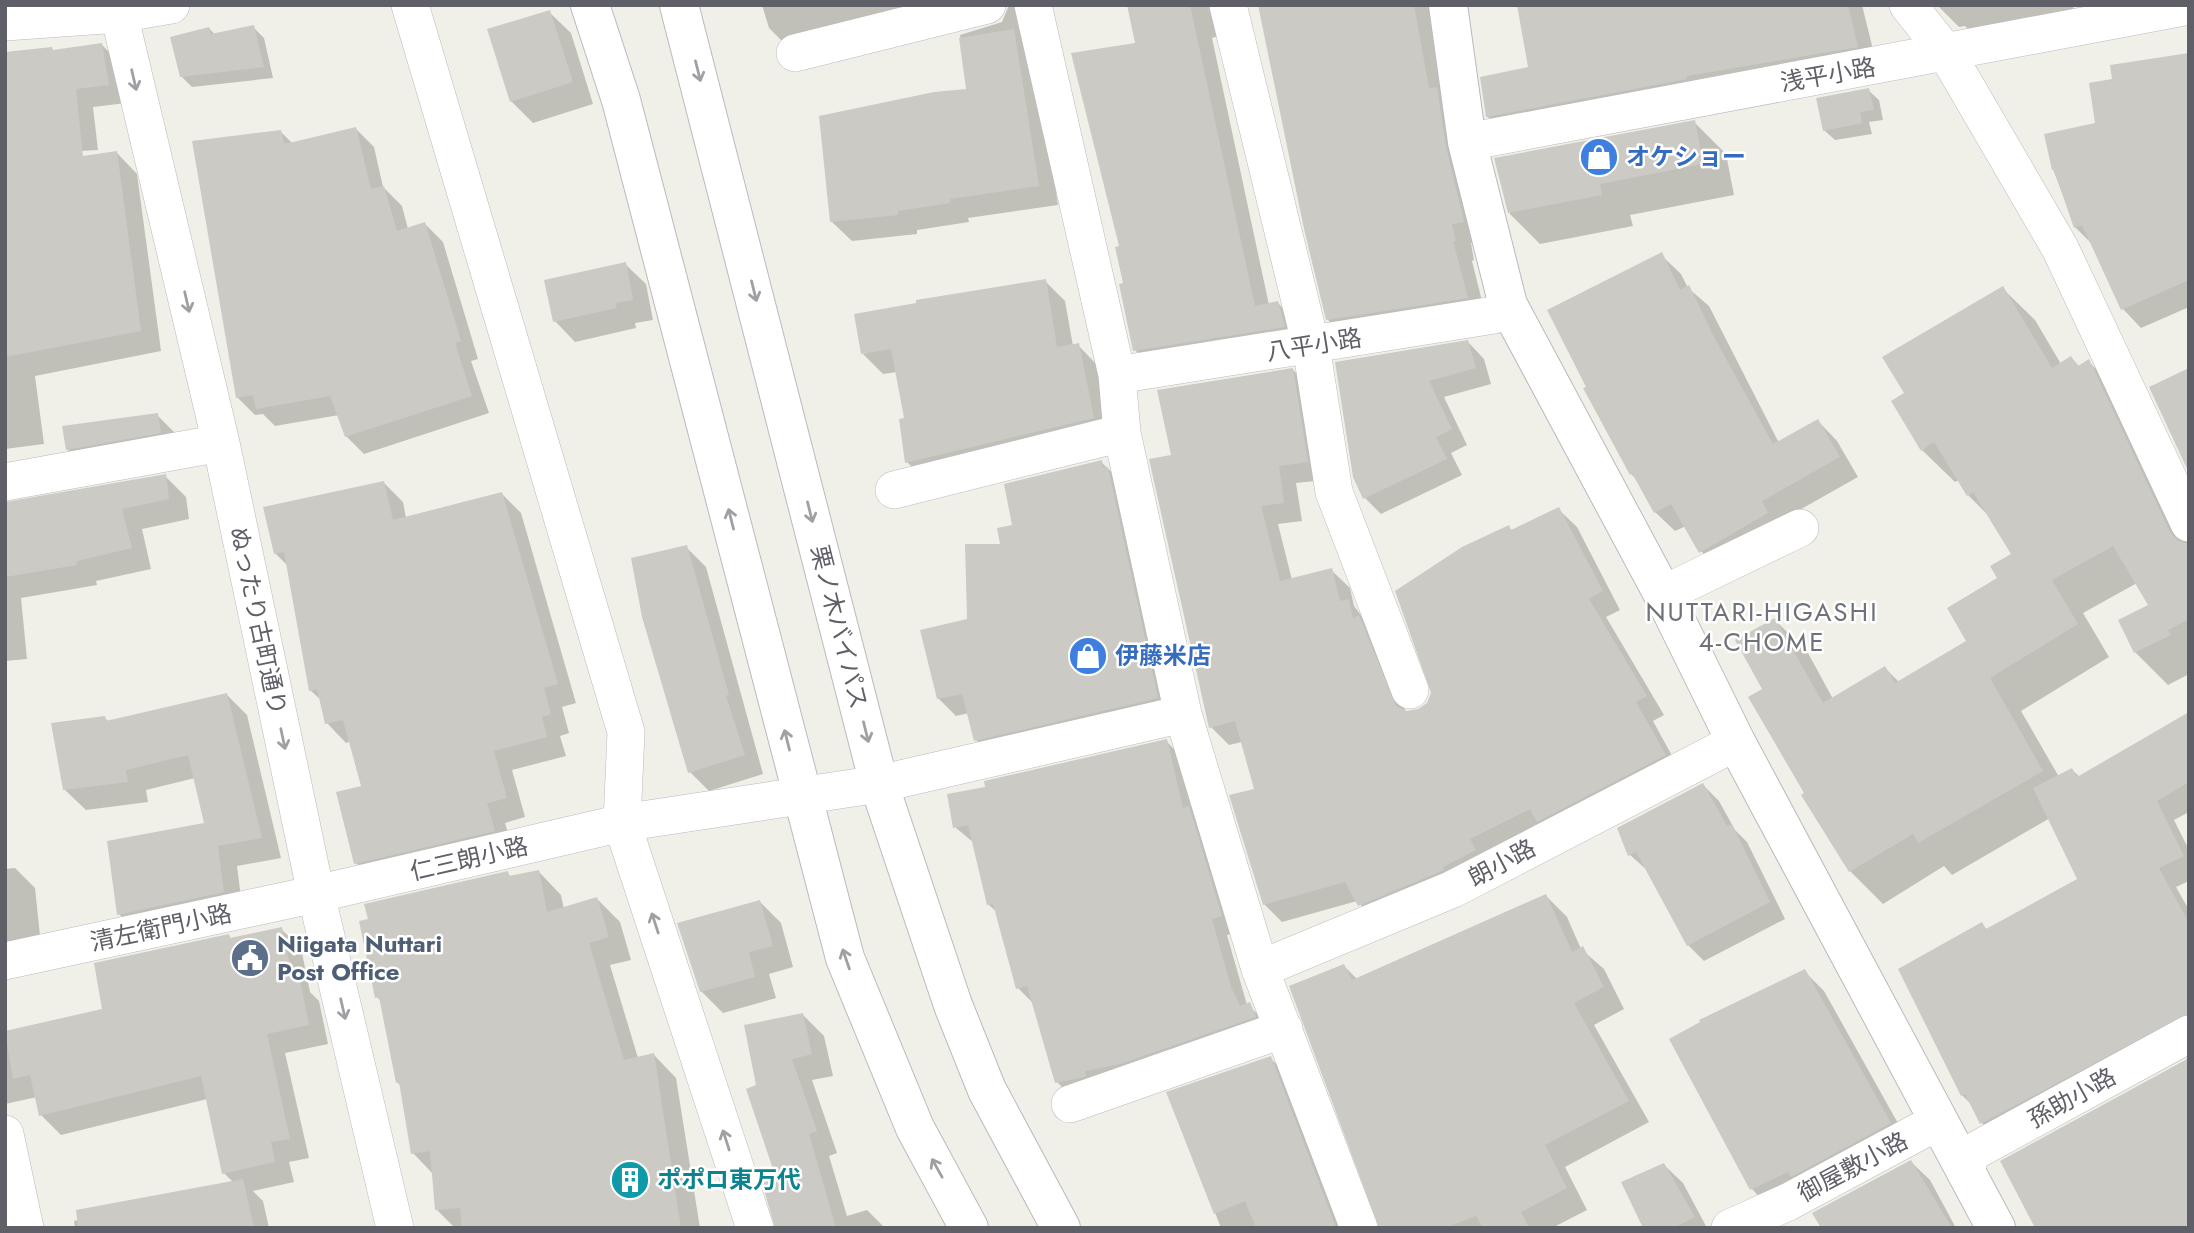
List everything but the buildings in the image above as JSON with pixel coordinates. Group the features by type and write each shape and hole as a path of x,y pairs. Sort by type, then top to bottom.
{"main road":[{"path":"590,5 621,100 845,958 915,1129 969,1228"},
{"name":"栗ノ木バイパス","path":"679,5 879,784 957,1017 987,1090 1061,1228"},
{"path":"1448,5 1467,142 1508,305 1666,600 1736,742 1839,929 1939,1124 1996,1228"}],"street":[{"path":"5,22 118,14 171,5"},
{"path":"410,5 626,732 622,822 755,1228"},
{"path":"795,53 987,5"},
{"path":"1033,5 1117,375 1122,433 1183,714 1260,969 1359,1228"},
{"path":"1228,5 1311,346 1334,492 1410,691"},
{"path":"1908,5 1947,54 2060,248 2189,523"},
{"name":"浅平小路","path":"1467,142 1947,54 2189,6"},
{"name":"ぬったり古町通り","path":"118,14 221,443 316,894 395,1228"},
{"name":"八平小路","path":"1117,375 1494,315 1508,305"},
{"path":"894,490 1122,433"},
{"path":"5,482 221,443"},
{"path":"1666,600 1678,587 1800,528"},
{"name":"仁三朗小路","path":"316,894 622,822 879,784 1183,714"},
{"name":"朗小路","path":"1260,969 1453,889 1736,742"},
{"name":"清左衛門小路","path":"5,961 316,894"},
{"path":"1070,1104 1284,1029"},
{"name":"孫助小路","path":"1966,1171 1971,1153 2189,1034"},
{"name":"御屋敷小路","path":"1730,1228 1788,1202 1920,1131 1939,1124"},
{"path":"5,1134 25,1228"}],"place":[{"name":"オケショー","path":"1599,157"},
{"name":"伊藤米店","path":"1088,656"},
{"name":"Niigata Nuttari Post Office","path":"250,958"},
{"name":"ポポロ東万代","path":"630,1180"}],"district":[{"name":"NUTTARI-HIGASHI 4-CHOME","path":"1762,627"}]}
